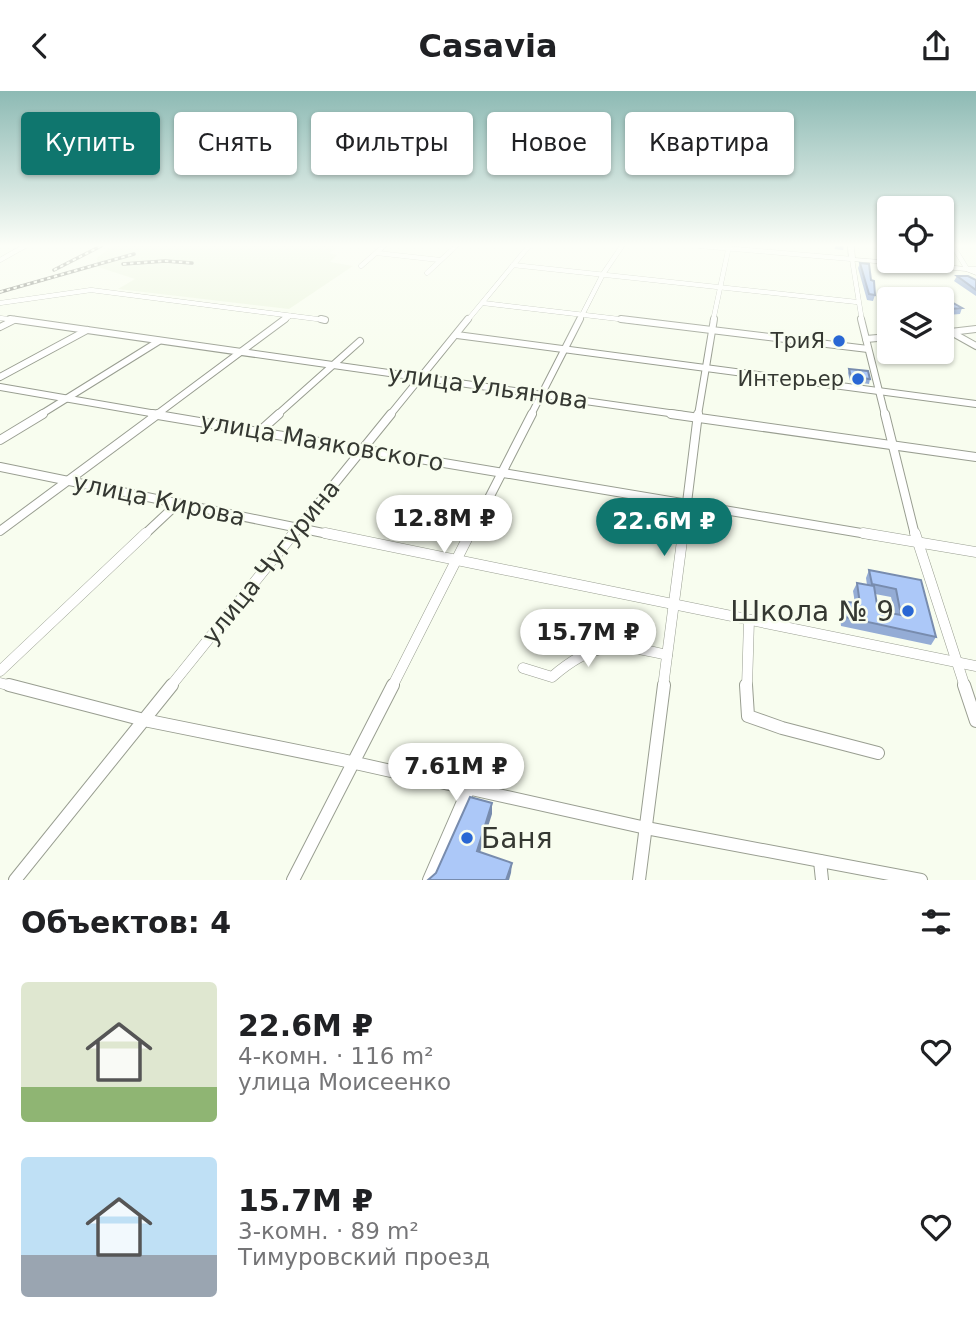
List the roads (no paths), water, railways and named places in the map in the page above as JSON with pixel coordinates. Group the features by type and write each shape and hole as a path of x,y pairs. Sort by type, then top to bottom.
{"street":[{"name":"улица Чугурина","path":"15,880 499,283"},
{"path":"293,880 599,283"},
{"path":"682,283 857,302"},
{"path":"639,880 697,417 720,283"},
{"path":"855,283 878,390 917,543 976,721"},
{"path":"0,303 91,291 325,320"},
{"path":"483,303 711,331 867,344 877,341"},
{"path":"0,531 290,316"},
{"name":"улица Ульянова","path":"0,318 976,457"},
{"path":"0,327 14,320"},
{"path":"954,332 976,329"},
{"path":"0,377 87,330"},
{"path":"954,334 976,346"},
{"path":"457,335 976,404"},
{"path":"0,440 159,341"},
{"path":"260,431 360,341"},
{"name":"улица Маяковского","path":"0,387 976,552"},
{"name":"улица Кирова","path":"0,467 976,666"},
{"path":"0,671 176,505"},
{"path":"749,620 746,677 748,716 782,728 878,753"},
{"path":"523,668 552,677 570,660 605,645 628,646 667,655"},
{"path":"0,683 144,720 354,763 646,828 921,880"},
{"path":"429,880 469,788"},
{"path":"820,861 822,880"}],"railway":[{"path":"0,292 32,283"}],"place":[{"name":"ТриЯ","path":"839,341"},
{"name":"Интерьер","path":"858,379"},
{"name":"Школа № 9","path":"908,611"},
{"name":"Баня","path":"467,838"}]}
